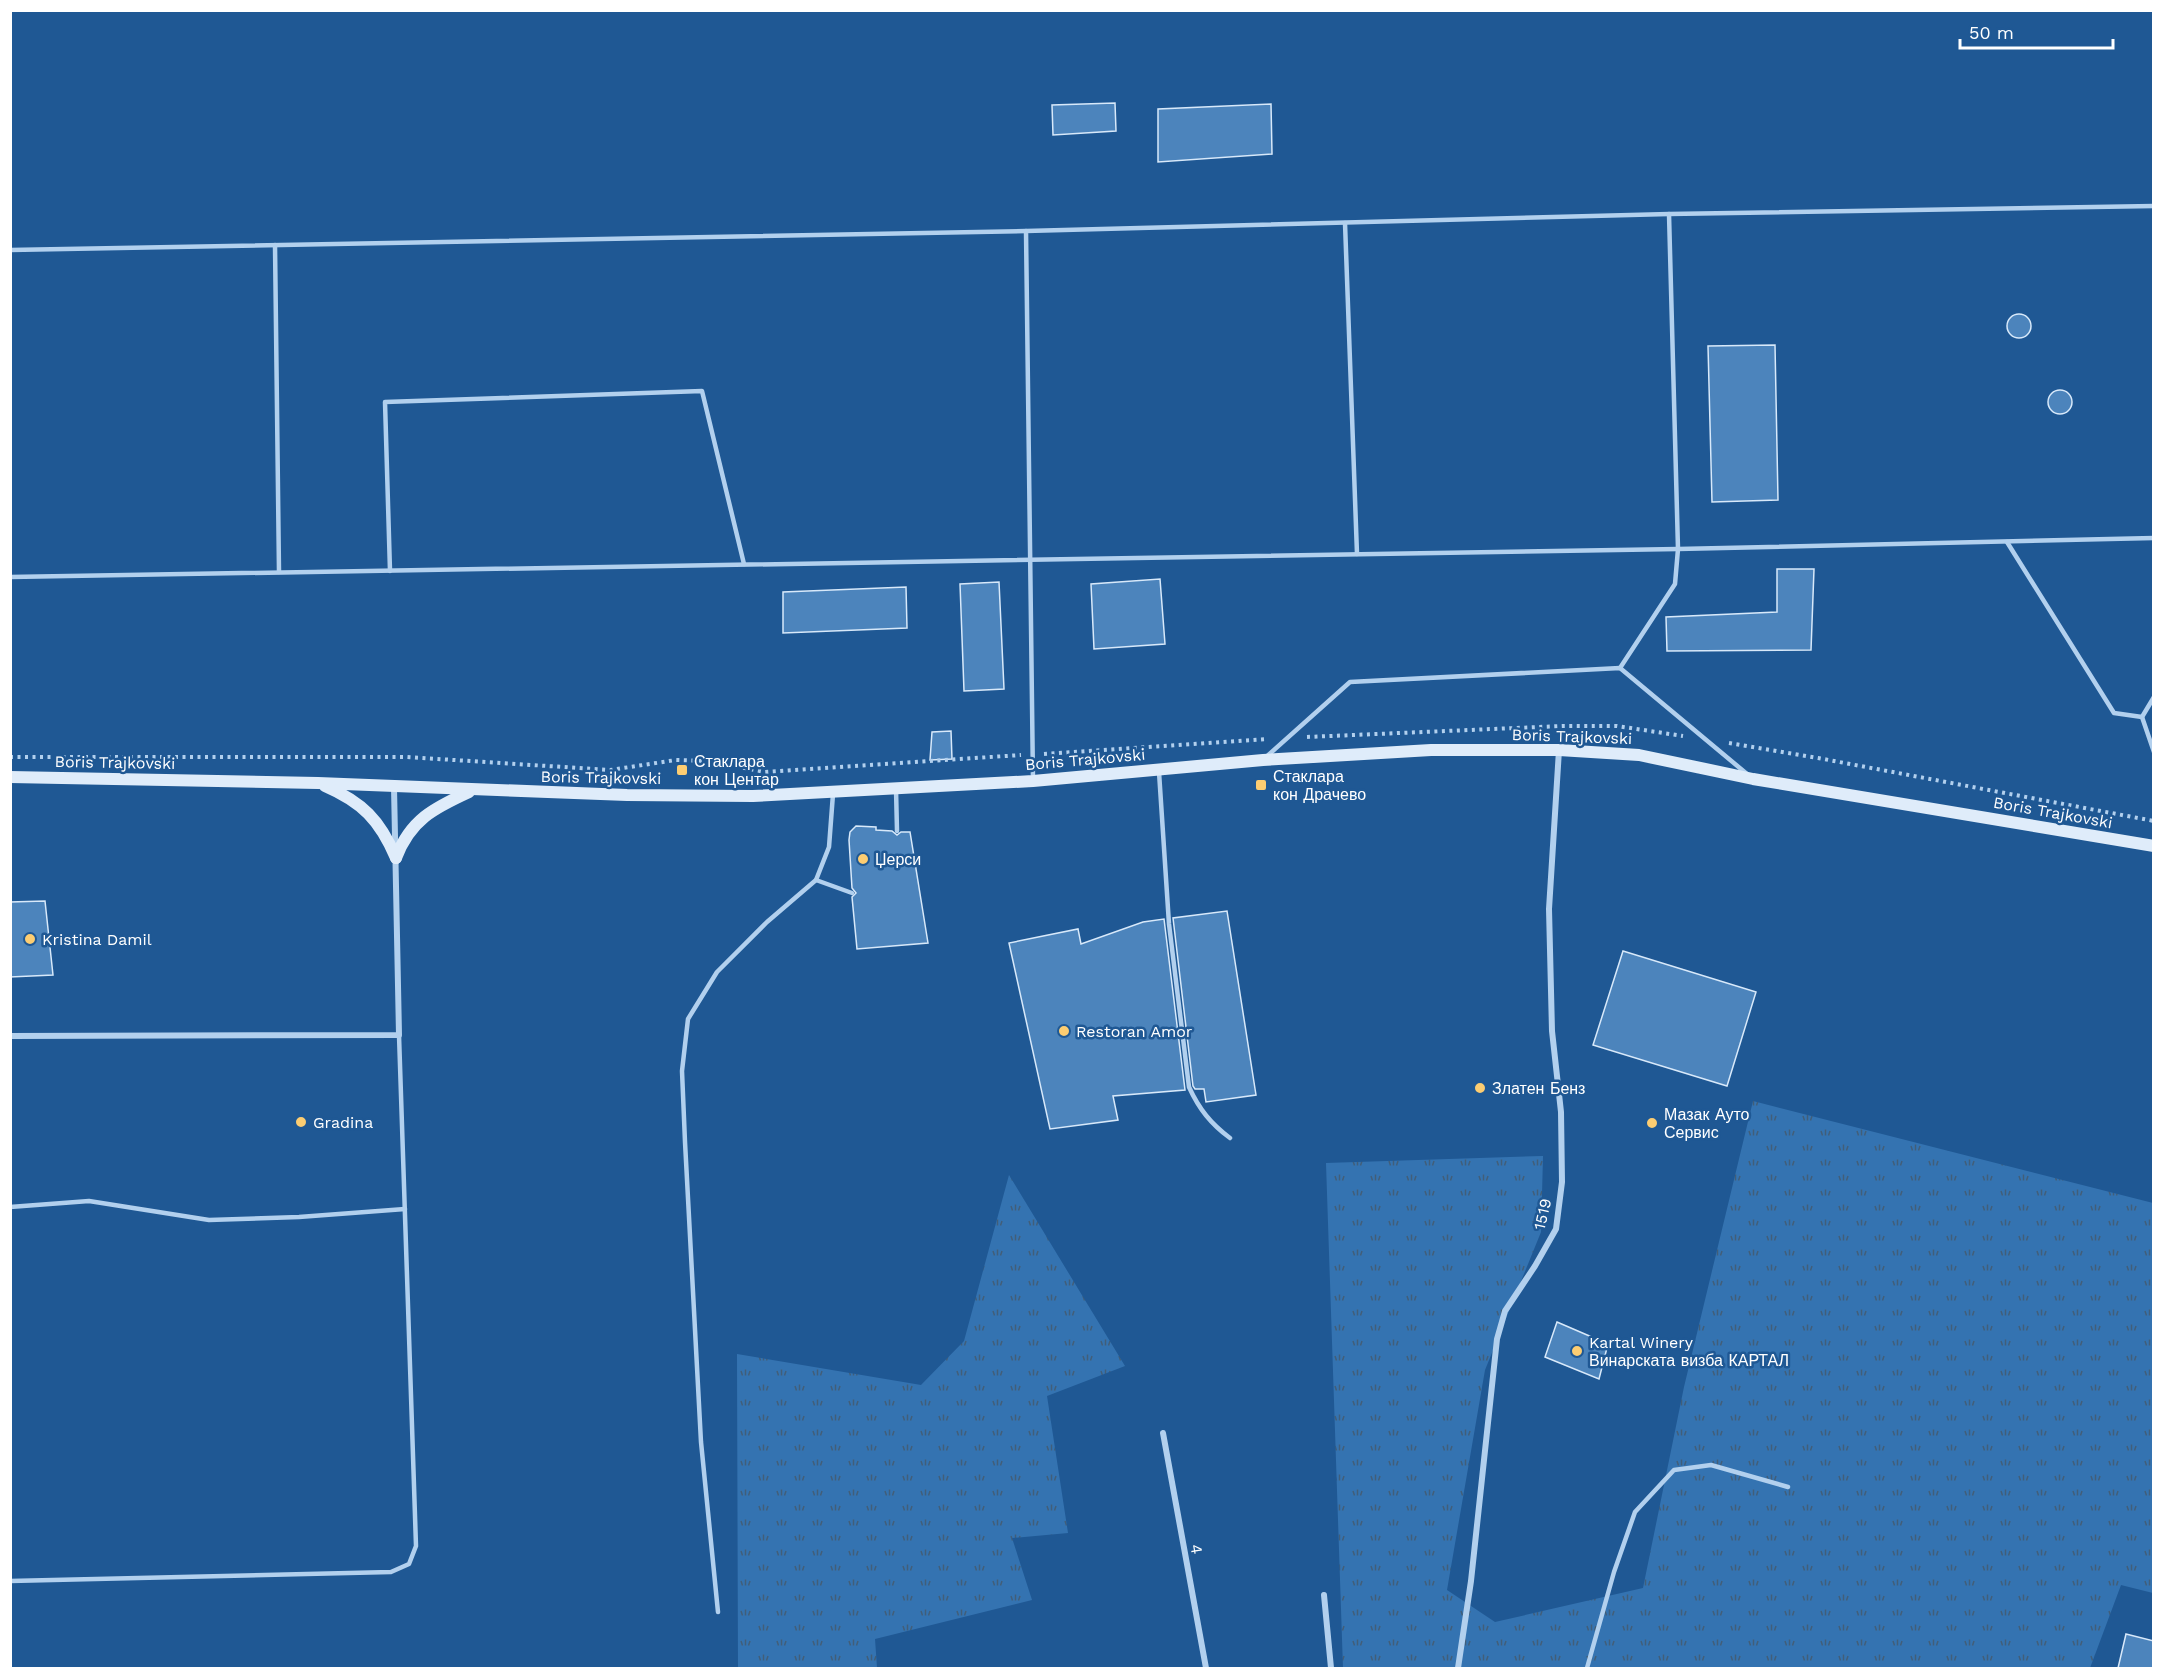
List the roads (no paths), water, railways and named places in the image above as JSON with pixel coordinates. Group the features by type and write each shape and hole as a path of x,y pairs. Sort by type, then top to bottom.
{"main road":[{"name":"Boris Trajkovski","path":"10,777 318,783 473,790 753,796 1033,781 1263,760 1431,750 1559,750 1639,755 1753,779 2154,846"},
{"path":"318,783 341,793 372,816 396,858"},
{"path":"396,858 402,842 424,817 440,805 473,790"}],"street":[{"name":"1519","path":"1458,1668 1474,1559 1497,1339 1505,1311 1556,1229 1562,1182 1561,1112 1552,1031 1550,909 1559,750"},
{"path":"10,1036 399,1035 394,787"},
{"name":"4","path":"1162,1434 1206,1668"},
{"path":"1324,1595 1330,1668"}],"lane":[{"path":"10,250 1026,231 1669,214 2154,206"},
{"path":"1620,668 1675,584 1678,549 1669,214"},
{"path":"1345,223 1357,554"},
{"path":"1026,231 1033,781"},
{"path":"275,245 279,572"},
{"path":"390,570 385,402 702,391 744,564"},
{"path":"10,577 1678,549 2154,538"},
{"path":"2007,542 2114,713 2142,717"},
{"path":"1263,760 1350,682 1620,668 1753,779"},
{"path":"2154,697 2142,717 2154,752"},
{"path":"1158,770 1169,924 1189,1087 1195,1101 1211,1124 1230,1138"},
{"path":"896,788 897,831"},
{"path":"718,1612 702,1442 685,1142 682,1071 688,1019 717,972 767,922 816,880 829,847 833,792"},
{"path":"816,880 852,893"},
{"path":"10,1581 391,1572 409,1564 416,1546 399,1035"},
{"path":"10,1207 89,1201 209,1220 298,1217 405,1209"},
{"path":"1587,1668 1614,1572 1635,1512 1674,1470 1711,1465 1788,1487"}],"place":[{"name":"Стаклара кон Центар","path":"682,770"},
{"name":"Стаклара кон Драчево","path":"1261,785"},
{"name":"Џерси","path":"863,859"},
{"name":"Kristina Damil","path":"30,939"},
{"name":"Restoran Amor","path":"1064,1031"},
{"name":"Златен Бенз","path":"1480,1088"},
{"name":"Gradina","path":"301,1122"},
{"name":"Мазак Ауто Сервис","path":"1652,1123"},
{"name":"Kartal Winery Винарската визба КАРТАЛ","path":"1577,1351"}]}
